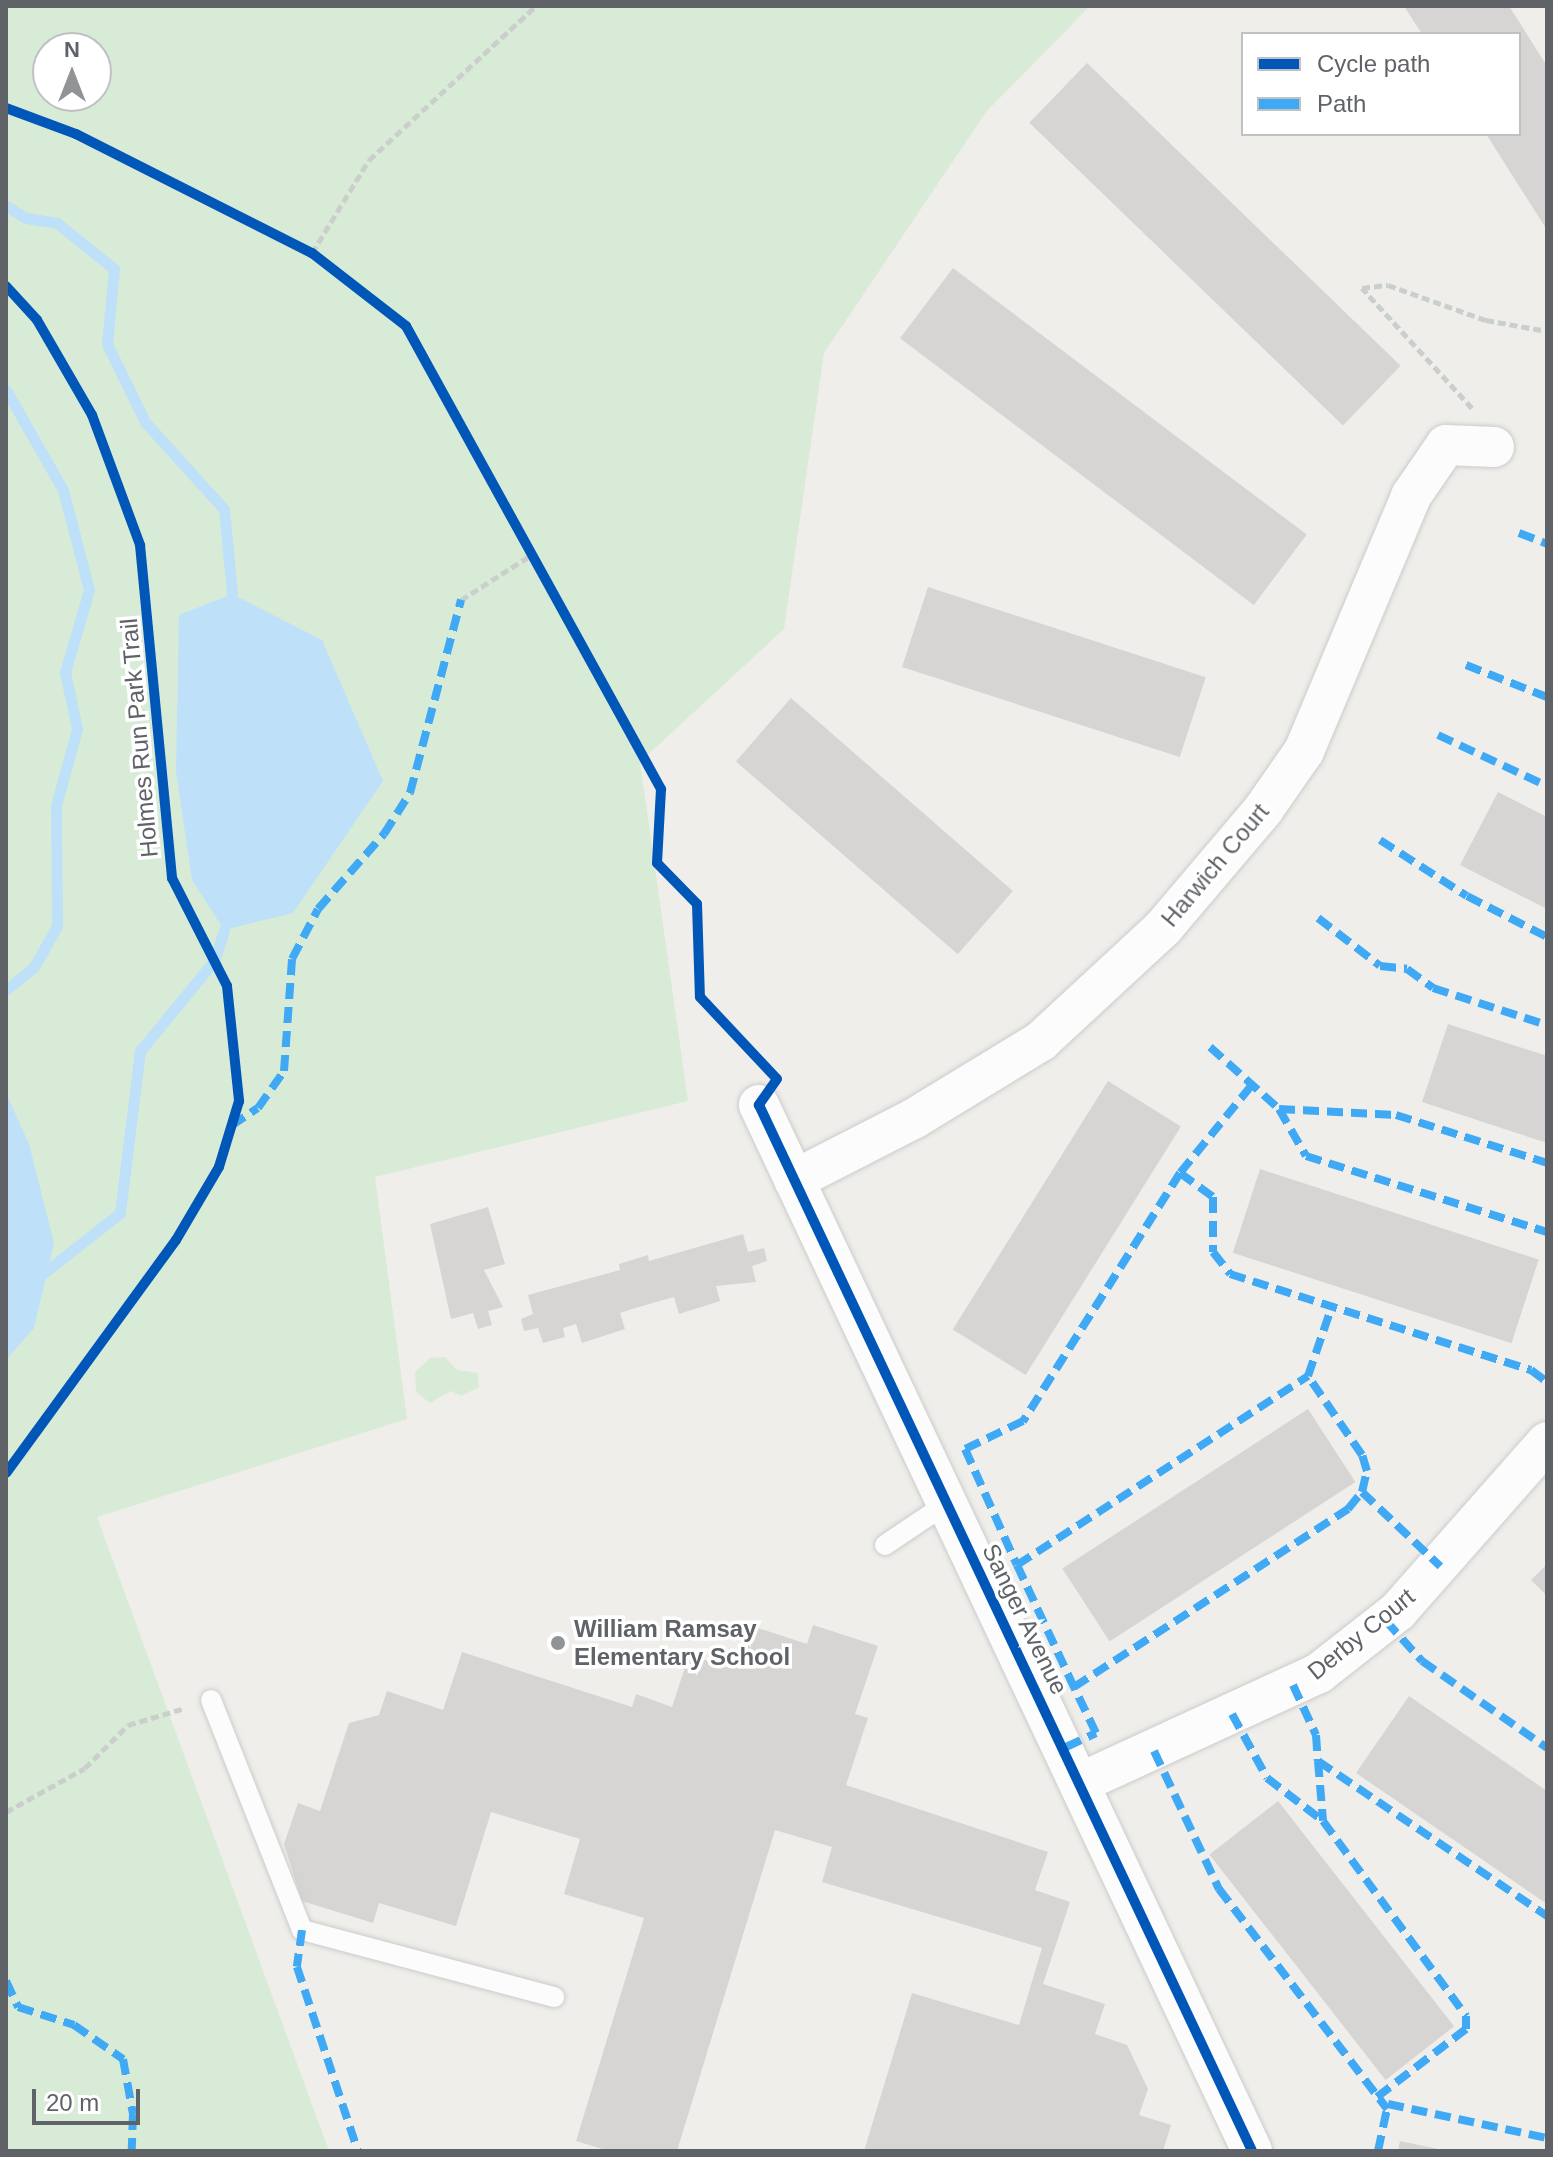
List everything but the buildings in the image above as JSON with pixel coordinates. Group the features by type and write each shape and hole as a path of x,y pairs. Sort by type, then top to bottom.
{"street":[{"name":"Harwich Court","path":"794,1180 915,1118 1041,1041 1163,928 1263,810 1304,751 1420,483 1446,445 1494,447"},
{"name":"Sanger Avenue","path":"759,1105 946,1504 1082,1782 1252,2151"},
{"name":"Derby Court","path":"1082,1782 1319,1673 1398,1611 1547,1442"}],"lane":[{"path":"885,1545 946,1504"},
{"path":"211,1700 302,1930 554,1997"}],"path":[{"path":"312,253 369,160 536,6"},
{"path":"298,246 323,263"},
{"path":"1465,394 1441,377 1362,288 1388,285 1486,320 1547,331"},
{"path":"521,543 536,571"},
{"path":"461,600 528,557"},
{"path":"6,1812 85,1768 128,1725 211,1700"}],"green space":[{"path":"6,6 1090,6 986,112 824,353 784,629 640,762 688,1101 375,1177 407,1419 97,1517 329,2151 6,2151"},
{"path":"445,1357 457,1370 478,1373 479,1387 461,1396 451,1391 430,1403 416,1392 415,1372 430,1358"}],"water":[{"path":"232,594 322,640 383,781 293,913 224,930 192,880 176,771 179,615"},
{"path":"6,1093 29,1144 54,1243 34,1328 6,1360"}],"waterway":[{"path":"6,206 26,218 57,223 114,269 107,344 145,422 224,509 232,594"},
{"path":"6,390 63,490 89,590 65,672 77,729 56,806 57,926 34,967 6,990"},
{"path":"36,1279 120,1213 140,1051 214,961 224,930"}],"marked path":[{"path":"1519,533 1547,544"},
{"path":"231,1126 258,1108 284,1071 292,959 318,909 384,834 410,793 461,600"},
{"path":"1466,665 1547,697"},
{"path":"1438,735 1547,786"},
{"path":"1380,840 1467,896 1547,937"},
{"path":"1318,918 1380,966 1407,969 1433,988 1547,1025"},
{"path":"1210,1047 1279,1109 1396,1115 1547,1163"},
{"path":"1251,1086 1180,1173 1023,1421 965,1449 1017,1565 1308,1376"},
{"path":"1279,1109 1306,1156 1547,1232"},
{"path":"1180,1173 1213,1197 1213,1252 1230,1274 1531,1370 1547,1382"},
{"path":"1066,1747 1096,1733 1074,1687 1348,1509 1362,1492 1367,1471 1362,1455 1308,1376 1332,1306"},
{"path":"1362,1492 1440,1566"},
{"path":"1017,1565 1074,1687"},
{"path":"1386,1621 1422,1661 1547,1748"},
{"path":"1293,1685 1316,1735 1318,1761 1547,1916"},
{"path":"1232,1714 1267,1778 1323,1821"},
{"path":"1154,1751 1219,1889 1387,2109"},
{"path":"1318,1761 1323,1821 1466,2016 1466,2029 1377,2097"},
{"path":"302,1930 297,1967 358,2151"},
{"path":"6,1981 18,2007 74,2025 123,2059 133,2114 132,2151"},
{"path":"1378,2151 1388,2104 1547,2138"}],"cycle path":[{"path":"6,108 76,134 312,253 406,326 661,789 657,863 697,904 700,997 777,1079 759,1105 1252,2151"},
{"name":"Holmes Run Park Trail","path":"6,286 37,320 92,415 140,545 172,878 227,986 239,1101 219,1167 176,1240 6,1473"}],"place":[{"name":"William Ramsay Elementary School","path":"558,1643"}]}
